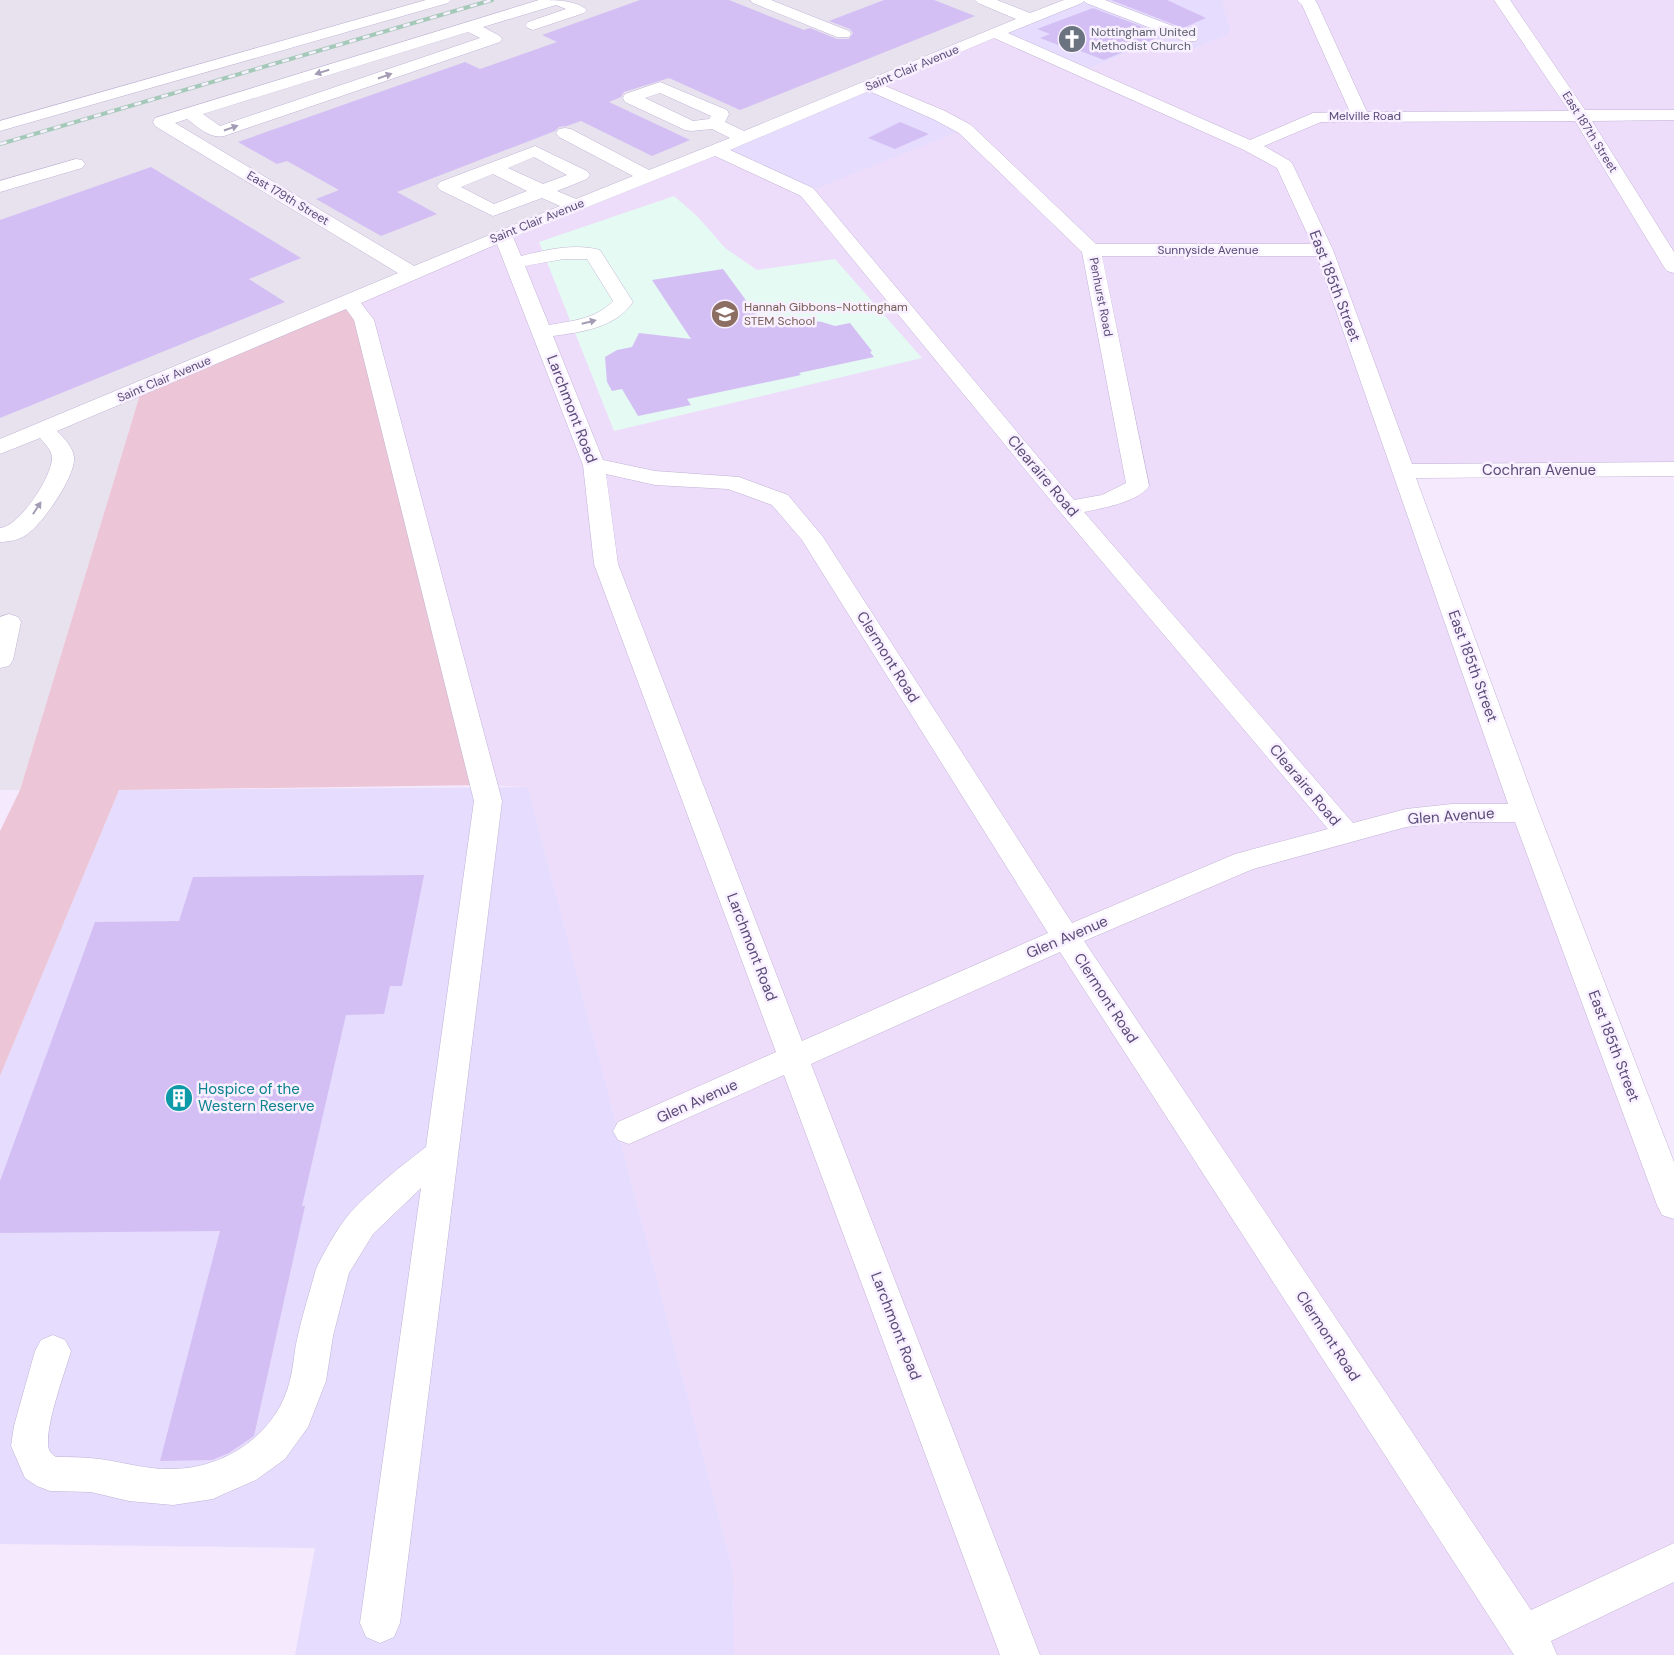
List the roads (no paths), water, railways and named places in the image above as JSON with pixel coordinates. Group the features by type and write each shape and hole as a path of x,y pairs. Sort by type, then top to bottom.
{"street":[{"path":"257,37 391,0"},
{"path":"0,126 442,0"},
{"path":"189,113 555,0"},
{"path":"189,113 218,132 579,10 559,0"},
{"path":"758,0 843,34"},
{"path":"983,0 1031,19"},
{"name":"Saint Clair Avenue","path":"0,447 503,235 715,150 1077,0"},
{"path":"1091,0 1190,38"},
{"path":"1305,0 1361,116"},
{"name":"East 187th Street","path":"1502,0 1580,115 1674,267"},
{"path":"783,10 800,3"},
{"path":"469,27 494,39"},
{"path":"995,33 1250,146"},
{"path":"66,91 239,42"},
{"name":"Penhurst Road","path":"871,86 939,115 965,129 1091,250 1138,486 1109,500 1070,508"},
{"name":"East 179th Street","path":"189,113 161,122 414,274"},
{"name":"Melville Road","path":"1250,146 1319,116 1674,115"},
{"path":"715,124 744,138"},
{"path":"565,133 648,177"},
{"name":"East 185th Street","path":"1250,146 1284,165 1324,250 1525,813 1674,1205"},
{"name":"Clearaire Road","path":"715,150 807,192 1070,508 1348,835"},
{"path":"535,151 581,175 542,191 493,211 446,186 535,151"},
{"path":"0,187 76,164"},
{"path":"493,167 575,206"},
{"name":"Larchmont Road","path":"503,235 594,465 606,564 1020,1655"},
{"name":"Sunnyside Avenue","path":"1091,250 1324,250"},
{"path":"514,263 560,254 584,252 593,254 623,302 616,311 595,321 542,332"},
{"path":"350,301 364,320 488,801 380,1623"},
{"path":"0,536 18,531 28,522 59,474 63,460 60,448 42,429"},
{"name":"Clermont Road","path":"594,465 655,478 731,482 780,500 811,537 1066,937 1531,1645"},
{"name":"Cochran Avenue","path":"1403,472 1674,469"},
{"path":"0,660 10,622"},
{"name":"Glen Avenue","path":"629,1131 1066,937 1245,861 1406,818 1452,813 1525,813"},
{"path":"53,1351 32,1426 29,1446 38,1466 50,1474 91,1475 129,1483 173,1487 213,1481 243,1468 272,1447 295,1415 308,1381 315,1336 334,1269 361,1224 400,1186 441,1154"},
{"path":"1531,1645 1674,1562"}],"railway":[{"path":"0,144 492,0"}],"place":[{"name":"Nottingham United Methodist Church","path":"1072,39"},
{"name":"Hannah Gibbons-Nottingham STEM School","path":"725,314"},
{"name":"Hospice of the Western Reserve","path":"179,1098"}]}
